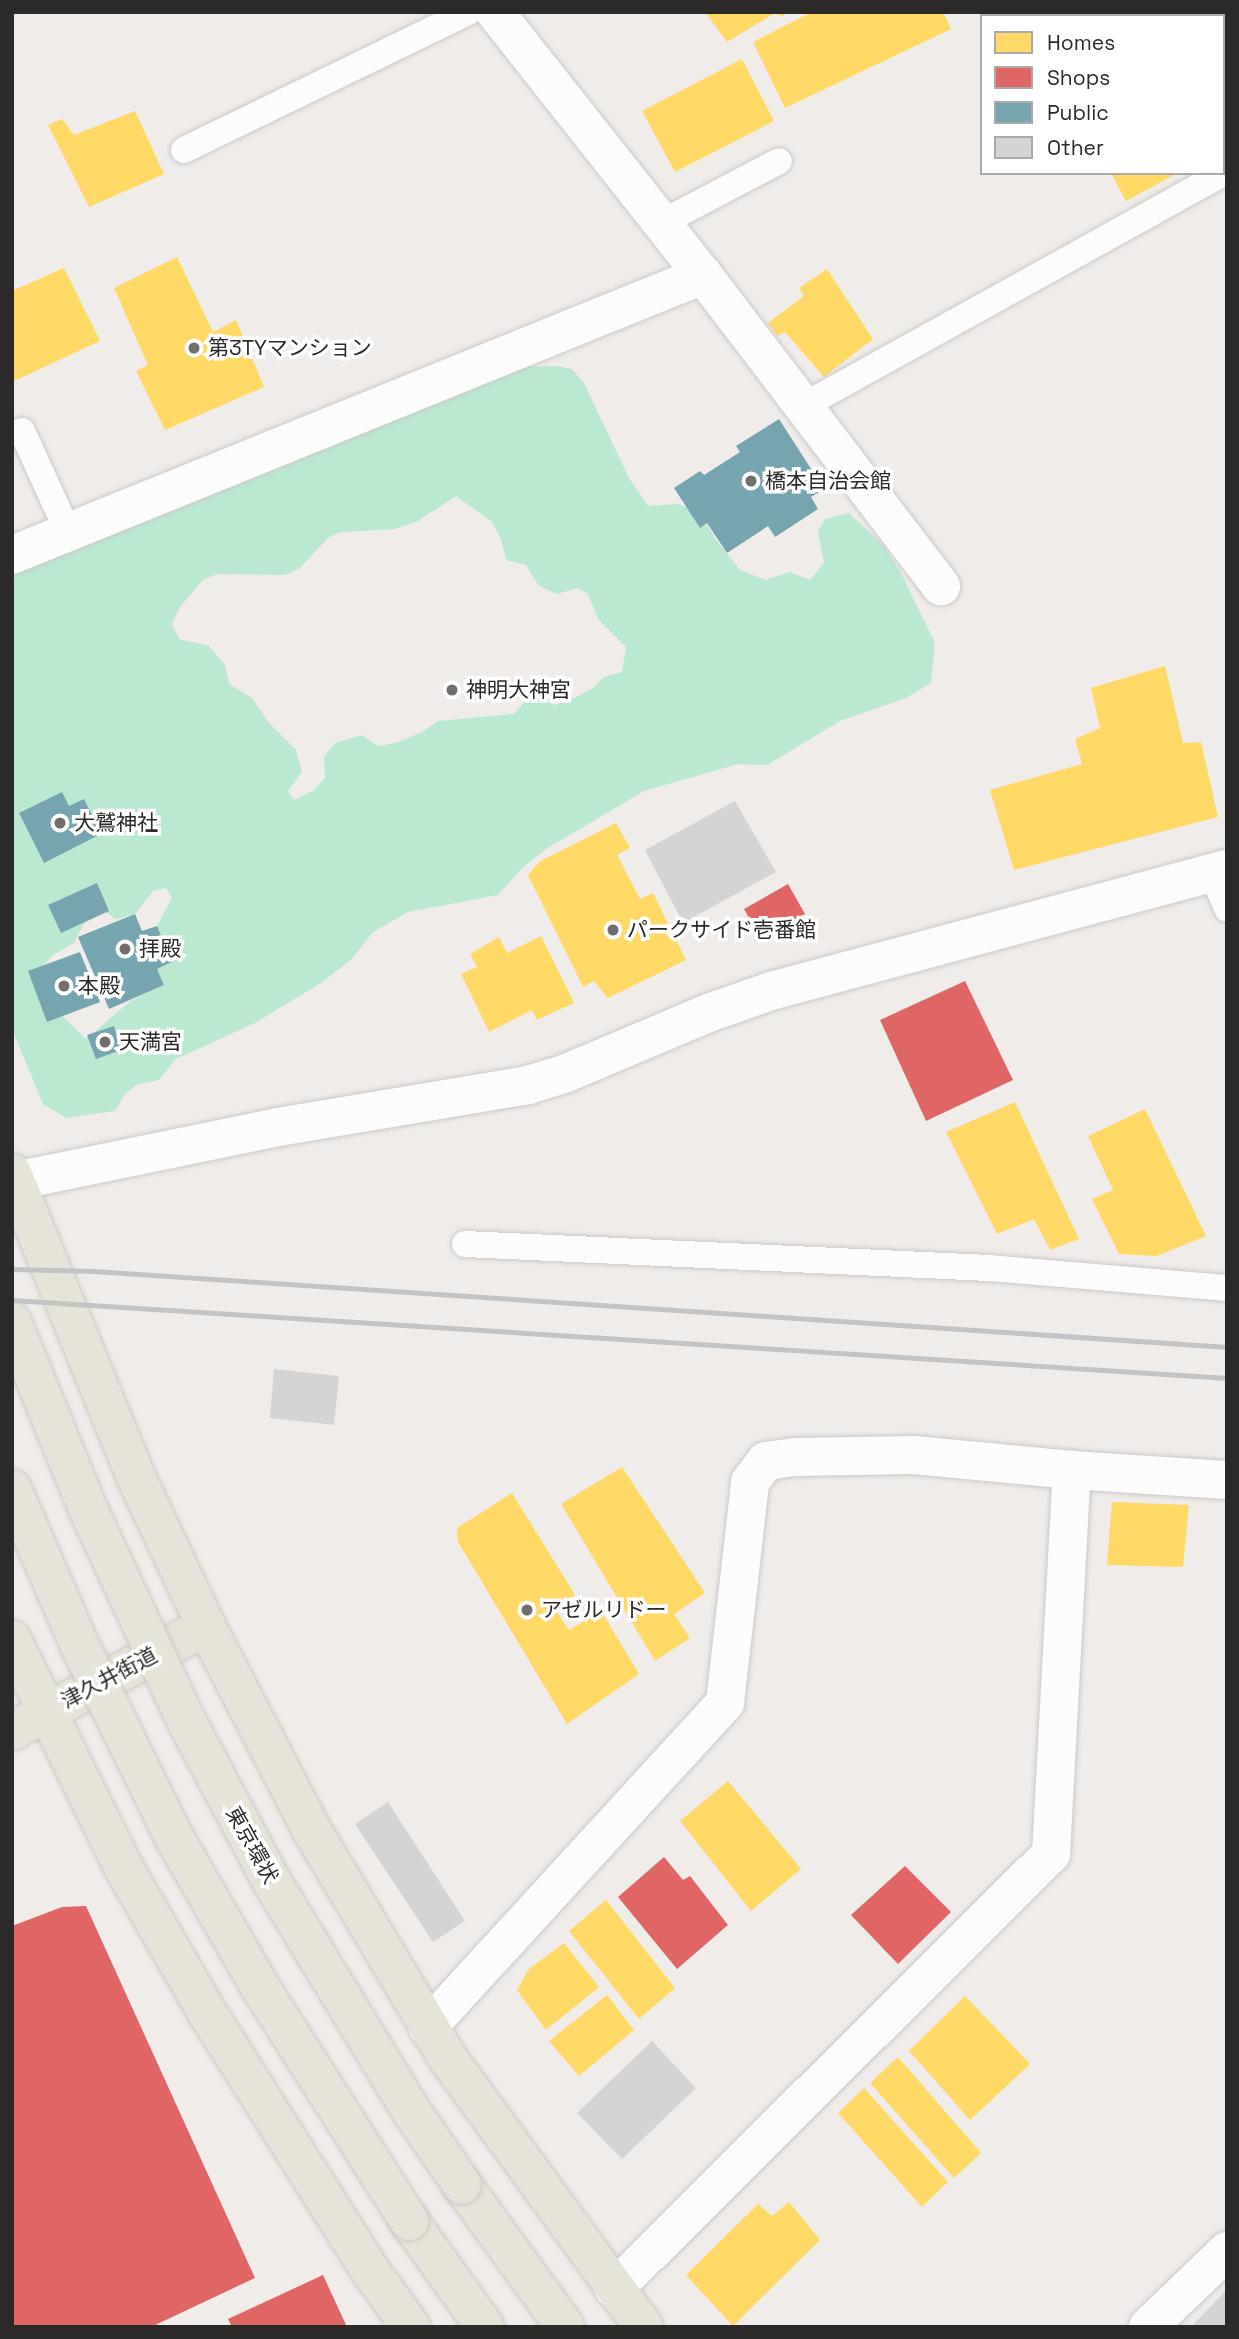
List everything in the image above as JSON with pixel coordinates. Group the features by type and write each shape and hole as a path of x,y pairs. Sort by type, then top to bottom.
{"highway":[{"path":"14,1177 136,1477 206,1626 310,1827 428,2027 614,2290 644,2327"},
{"name":"東京環状","path":"12,1322 88,1509 188,1724 272,1882 370,2044 462,2185 565,2327"},
{"path":"12,1489 85,1655 175,1839 262,1990 409,2221 485,2327"},
{"name":"津久井街道","path":"12,1731 206,1626"},
{"path":"12,1640 122,1866 208,2014 358,2251 411,2327"}],"street":[{"path":"495,12 703,275 942,586"},
{"path":"12,555 703,275"},
{"path":"14,1177 278,1127 528,1084 576,1069 711,1012 771,991 1219,871"},
{"path":"428,2027 725,1703 750,1482 766,1461 795,1457 914,1455 1072,1471 1227,1480"},
{"path":"614,2290 1051,1854 1072,1471"},
{"path":"1154,2325 1227,2251"}],"lane":[{"path":"184,150 468,12"},
{"path":"661,223 779,161"},
{"path":"803,406 1220,175"},
{"path":"22,431 68,532"},
{"path":"1219,871 1227,909"},
{"path":"464,1244 989,1268 1227,1288"}],"green space":[{"name":"神明大神宮","path":"557,366 572,369 584,383 629,478 648,506 679,504 701,514 716,540 740,570 766,580 790,572 810,580 824,563 818,532 825,519 849,513 884,546 900,571 935,643 931,683 906,698 840,721 767,765 738,764 644,791 546,849 521,869 498,895 408,912 373,932 352,959 321,983 255,1023 176,1059 159,1080 136,1085 125,1094 115,1111 66,1118 43,1104 12,1029 12,567 527,367","holes":["456,496 492,522 501,539 506,560 526,565 539,586 557,594 578,588 588,594 598,619 626,647 622,672 604,677 593,688 569,701 554,705 541,698 528,698 514,714 438,721 422,732 396,743 378,746 362,735 335,743 324,757 325,778 314,790 294,800 288,791 302,772 296,750 270,724 252,698 229,684 225,665 209,646 179,639 172,624 180,607 203,580 217,574 285,575 300,568 329,537 341,532 395,529 418,521","166,888 172,898 157,926 172,962 157,969 164,985 132,1000 86,1039 51,1005 39,970 53,955 74,943 83,925 93,916 106,912 116,919 135,914 153,891"]}],"building: Homes":[{"path":"705,12 777,12 727,42"},
{"path":"812,12 943,12 951,29 785,108 753,42"},
{"path":"742,59 774,121 675,172 642,111"},
{"path":"135,111 164,174 89,207 48,125 62,119 74,135"},
{"path":"1112,175 1174,175 1126,201"},
{"name":"第3TYマンション","path":"177,257 213,332 236,320 264,387 165,430 136,371 148,365 114,288"},
{"path":"64,268 100,341 12,382 12,291"},
{"path":"827,269 873,339 824,377 785,332 777,336 768,323 804,296 799,288"},
{"path":"1165,666 1183,743 1201,742 1218,817 1014,870 990,790 1082,764 1075,739 1100,728 1091,688"},
{"name":"パークサイド壱番館","path":"616,823 630,848 617,855 640,899 653,893 686,960 608,998 594,981 583,987 528,875 539,862"},
{"path":"541,936 574,1003 537,1020 532,1010 489,1032 461,974 477,967 470,954 499,937 507,953"},
{"path":"1015,1102 1079,1239 1050,1250 1034,1219 997,1234 946,1132"},
{"path":"1145,1109 1206,1236 1157,1256 1119,1254 1092,1199 1113,1190 1088,1136"},
{"path":"622,1467 705,1593 674,1614 690,1638 655,1661 561,1504"},
{"name":"アゼルリドー","path":"512,1493 575,1595 554,1608 569,1630 601,1611 639,1674 567,1724 458,1542 457,1528"},
{"path":"1112,1502 1189,1505 1183,1567 1107,1565"},
{"path":"728,1781 801,1869 751,1911 680,1821"},
{"path":"606,1900 675,1988 639,2019 569,1931"},
{"path":"564,1943 599,1987 546,2030 517,1990 529,1969"},
{"path":"607,1995 634,2030 579,2076 549,2041"},
{"path":"965,1996 1030,2064 970,2120 909,2051"},
{"path":"898,2057 981,2153 954,2178 870,2083"},
{"path":"864,2088 948,2182 922,2207 838,2113"},
{"path":"789,2202 820,2240 733,2326 686,2275 758,2204 772,2216"}],"building: Shops":[{"path":"788,884 805,914 760,938 744,909"},
{"path":"965,981 1013,1080 926,1121 880,1020"},
{"path":"664,1857 683,1880 690,1876 728,1925 677,1969 618,1897"},
{"path":"905,1866 951,1912 898,1964 851,1915"},
{"path":"86,1906 255,2278 151,2327 12,2327 12,1926 62,1907"},
{"path":"323,2275 347,2327 232,2327 228,2319"}],"building: Public":[{"name":"橋本自治会館","path":"779,419 824,489 811,497 818,509 775,537 768,526 727,553 707,523 700,528 674,488 700,471 704,475 740,452 736,446"},
{"name":"大鷲神社","path":"62,792 69,806 84,799 101,834 44,863 19,813"},
{"path":"97,883 109,911 61,933 48,905"},
{"name":"拝殿","path":"135,914 142,931 157,926 172,962 157,969 164,985 109,1009 78,937"},
{"name":"本殿","path":"80,952 100,1002 47,1022 28,971"},
{"name":"天満宮","path":"114,1026 121,1050 96,1059 87,1035"}],"building: Other":[{"path":"735,801 776,872 683,923 645,850"},
{"path":"274,1369 339,1376 334,1425 270,1418"},
{"path":"388,1802 465,1921 433,1942 355,1824"},
{"path":"652,2041 696,2088 622,2159 577,2113"},
{"path":"1227,2289 1227,2327 1191,2327"}],"railway":[{"path":"12,1269 93,1271 1227,1347"},
{"path":"12,1300 1227,1378"}],"place":[{"name":"第3TYマンション","path":"194,348"},
{"name":"橋本自治会館","path":"751,481"},
{"name":"神明大神宮","path":"452,690"},
{"name":"大鷲神社","path":"60,823"},
{"name":"パークサイド壱番館","path":"613,930"},
{"name":"拝殿","path":"125,949"},
{"name":"本殿","path":"64,986"},
{"name":"天満宮","path":"105,1042"},
{"name":"アゼルリドー","path":"527,1610"}]}
